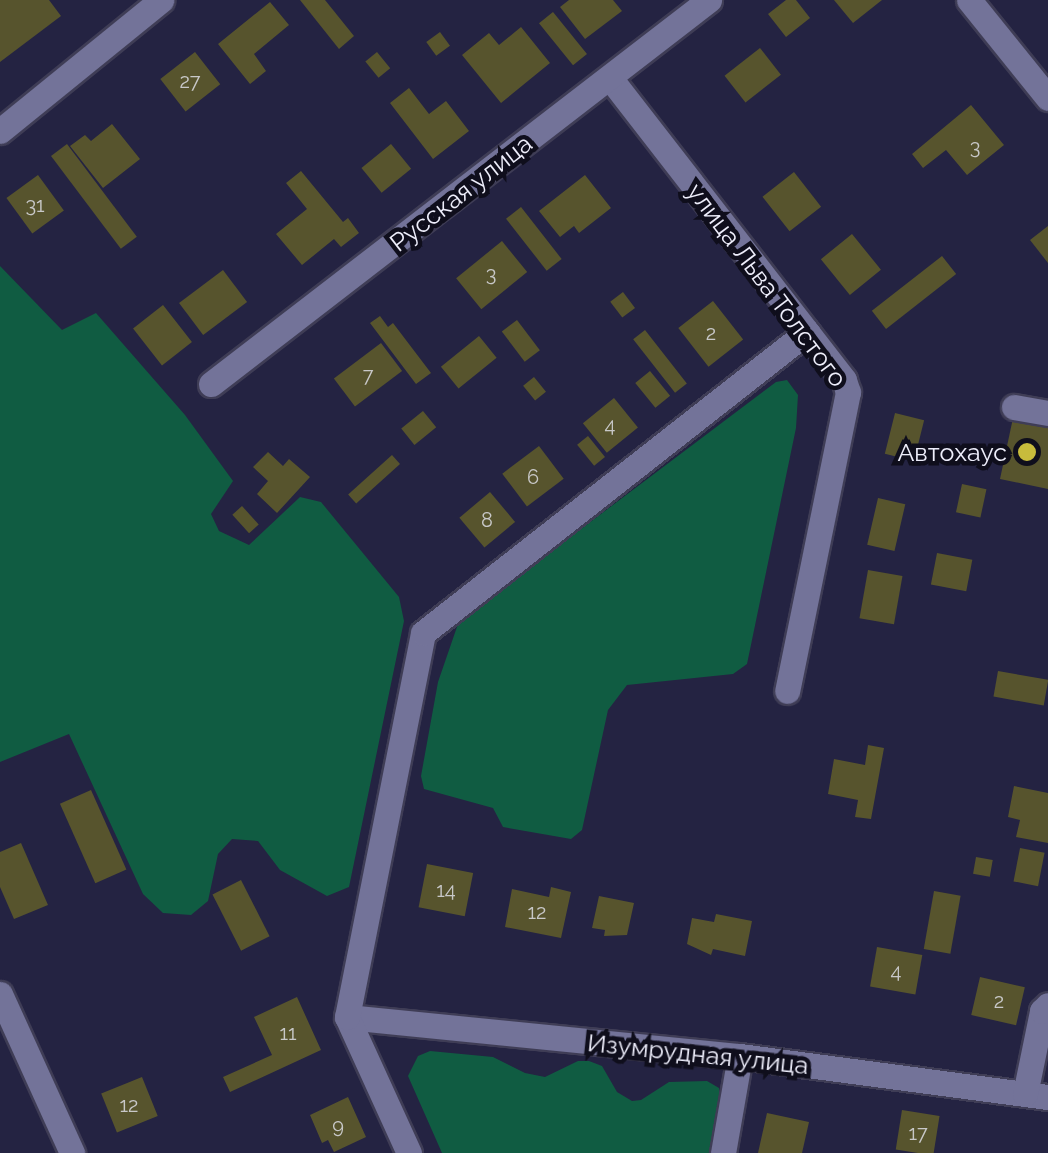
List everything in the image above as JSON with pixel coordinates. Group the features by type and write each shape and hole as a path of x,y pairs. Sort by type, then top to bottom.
{"street":[{"path":"0,131 161,0"},
{"name":"Русская улица","path":"211,384 709,0"},
{"path":"969,0 1048,98"},
{"name":"улица Льва Толстого","path":"610,78 848,392 786,692"},
{"path":"409,1153 347,1017 423,633 806,332"},
{"path":"1014,407 1048,414"},
{"path":"0,994 72,1153"},
{"path":"1036,1096 1042,1010 1048,1005"},
{"name":"Изумрудная улица","path":"347,1017 740,1056 1036,1096"},
{"path":"723,1153 740,1056"}],"green space":[{"path":"0,266 62,330 96,313 185,415 233,481 211,514 219,531 249,545 300,497 321,502 399,597 404,621 349,887 327,896 280,870 258,841 232,839 218,854 208,901 191,915 163,913 143,894 69,734 0,762"},
{"path":"787,380 798,395 796,428 747,664 733,674 627,685 608,710 582,830 571,839 503,827 493,808 424,789 421,776 438,682 459,621 776,382"},
{"path":"430,1051 493,1057 525,1073 545,1077 578,1061 589,1061 602,1066 617,1092 632,1101 641,1100 669,1082 707,1081 719,1088 720,1098 709,1153 442,1153 408,1076 418,1056"}],"building":[{"path":"0,0 49,0 61,16 0,62"},
{"path":"300,0 325,0 354,36 339,49"},
{"path":"569,0 613,0 622,11 585,39 560,7"},
{"path":"786,0 796,0 810,18 786,37 768,14"},
{"path":"834,0 882,0 853,23"},
{"path":"270,2 289,25 254,54 266,71 250,84 218,44"},
{"path":"553,12 587,54 573,65 539,23"},
{"path":"521,27 550,63 501,103 462,55 489,33 499,45"},
{"path":"440,32 450,46 436,56 426,42"},
{"path":"760,48 781,75 745,102 725,76"},
{"path":"195,52 220,84 186,111 160,79"},
{"path":"377,52 390,68 379,78 365,61"},
{"path":"409,88 429,114 446,101 469,131 433,159 390,103"},
{"path":"971,105 1004,145 967,175 946,150 923,168 912,154"},
{"path":"112,124 140,159 103,188 70,146 85,135 91,141"},
{"path":"67,144 137,237 121,249 51,156"},
{"path":"391,144 411,169 382,193 361,168"},
{"path":"301,171 343,222 348,218 359,233 341,247 334,239 302,265 276,234 307,209 286,183"},
{"path":"794,172 821,207 790,231 762,197"},
{"path":"38,175 64,211 32,234 6,198"},
{"path":"585,175 611,208 579,233 574,226 560,237 539,211"},
{"path":"521,207 562,259 547,271 506,219"},
{"path":"1048,226 1048,263 1030,240"},
{"path":"852,234 881,270 850,295 821,259"},
{"path":"502,241 527,272 481,309 456,278"},
{"path":"942,256 956,274 886,329 872,311"},
{"path":"223,270 247,302 203,335 179,303"},
{"path":"623,292 635,308 622,318 610,302"},
{"path":"713,301 743,340 708,367 678,328"},
{"path":"163,305 192,342 162,365 133,328"},
{"path":"380,316 388,327 393,323 431,373 416,384 370,323"},
{"path":"517,320 540,350 525,362 502,331"},
{"path":"645,330 687,384 675,393 633,339"},
{"path":"479,336 497,358 459,389 441,367"},
{"path":"381,343 402,371 355,406 334,379"},
{"path":"650,371 670,396 655,408 635,383"},
{"path":"534,377 546,392 535,401 523,386"},
{"path":"614,398 638,428 607,453 583,423"},
{"path":"423,411 436,427 414,445 401,429"},
{"path":"895,413 924,420 914,461 885,454"},
{"name":"Автохаус","path":"1013,418 1048,426 1048,489 1000,479"},
{"path":"588,436 605,457 594,466 577,445"},
{"path":"539,446 564,479 527,506 502,474"},
{"path":"268,452 283,466 289,459 310,477 277,513 257,494 268,481 253,467"},
{"path":"392,455 400,464 356,503 348,494"},
{"path":"962,484 986,489 980,518 956,512"},
{"path":"490,492 515,522 484,548 459,518"},
{"path":"878,498 905,504 894,551 867,545"},
{"path":"242,506 259,525 249,533 232,515"},
{"path":"937,553 972,560 966,591 931,584"},
{"path":"868,570 902,576 894,624 859,618"},
{"path":"998,671 1048,680 1044,705 993,697"},
{"path":"868,745 884,748 871,819 855,817 858,800 828,794 834,759 865,765"},
{"path":"1014,786 1048,793 1048,843 1016,837 1020,820 1008,817"},
{"path":"91,790 126,869 95,883 60,804"},
{"path":"21,843 48,905 14,919 0,887 0,852"},
{"path":"1020,848 1045,853 1038,886 1014,881"},
{"path":"976,857 993,860 990,877 973,874"},
{"path":"427,864 473,873 465,916 419,907"},
{"path":"241,880 270,936 241,951 212,895"},
{"path":"551,887 571,892 561,938 505,927 512,889 549,897"},
{"path":"934,891 961,896 950,954 924,949"},
{"path":"599,896 634,903 627,935 604,936 605,930 592,928"},
{"path":"716,914 752,921 745,956 713,949 711,955 687,944 692,918 714,922"},
{"path":"877,947 922,955 915,994 870,986"},
{"path":"980,977 1025,987 1016,1025 971,1015"},
{"path":"297,997 321,1050 230,1092 223,1077 272,1055 254,1017"},
{"path":"142,1077 158,1116 117,1132 101,1093"},
{"path":"348,1097 366,1137 334,1152 328,1140 322,1143 310,1115"},
{"path":"902,1110 940,1116 934,1153 896,1150"},
{"path":"767,1113 809,1122 802,1153 758,1153"}],"place":[{"name":"Автохаус","path":"1027,452"}]}
